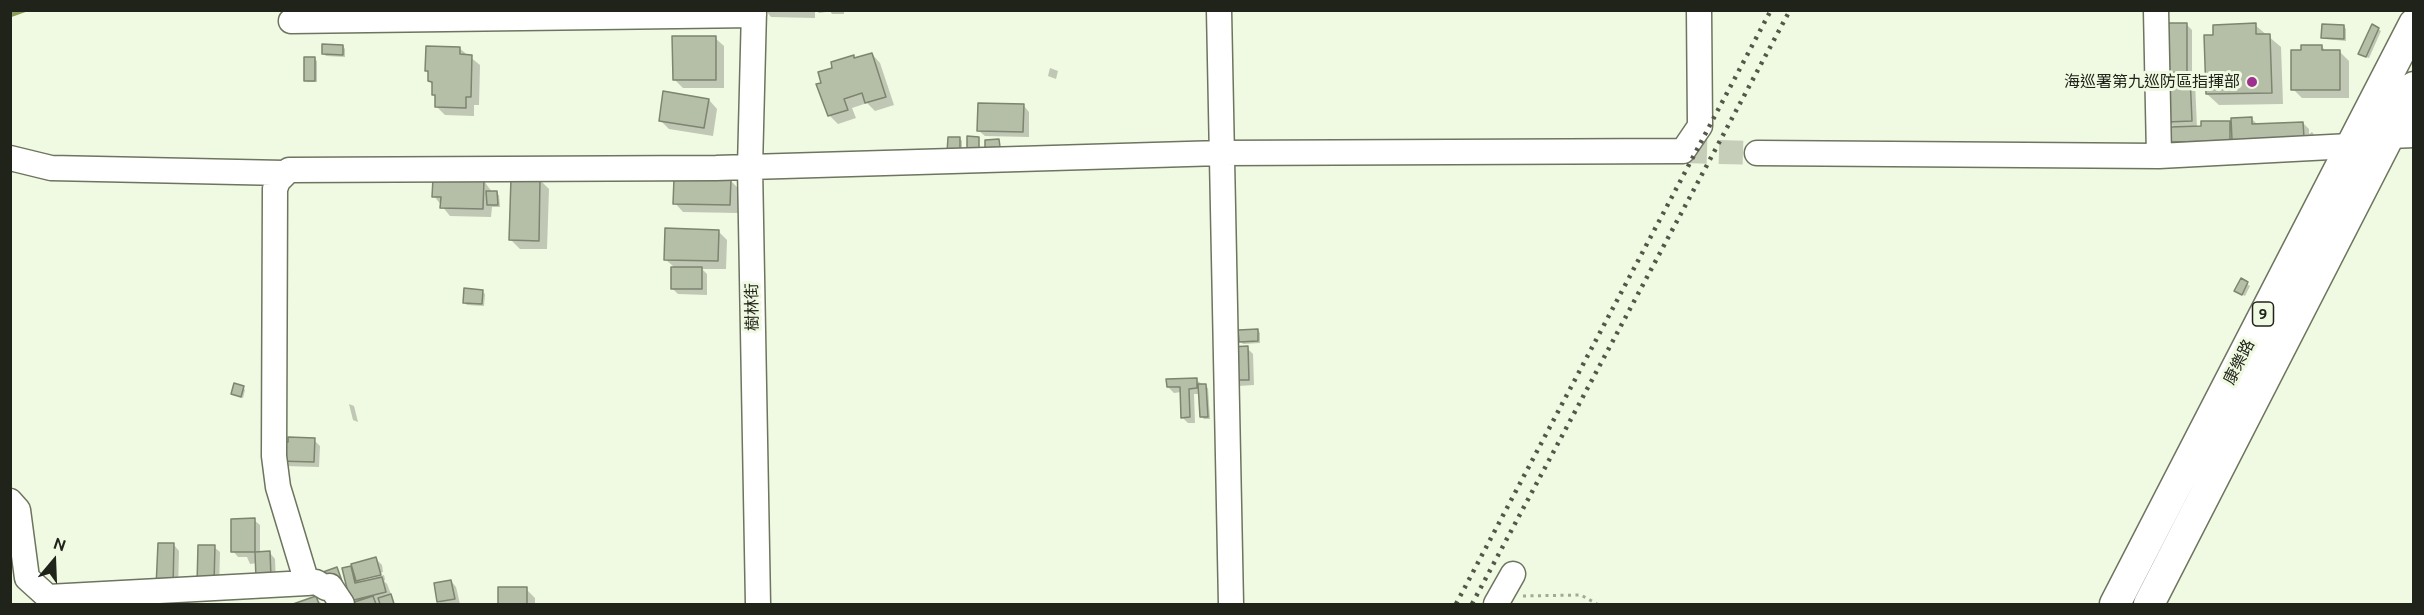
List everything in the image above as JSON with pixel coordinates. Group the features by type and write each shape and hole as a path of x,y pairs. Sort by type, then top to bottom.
{"main road":[{"name":"康樂路","path":"2115,604 2414,24"},
{"name":"康樂路","path":"2149,604 2402,135 2414,87"}],"street":[{"path":"1219,10 1231,604"},
{"path":"307,582 278,487 274,456 275,189 284,173 289,170 750,167 1221,153 1683,151 1700,126 1699,10"},
{"path":"2156,10 2159,156"},
{"path":"291,21 754,13"},
{"name":"樹林街","path":"754,13 750,167 759,604"},
{"path":"1756,153 2159,156 2350,146 2402,135"},
{"path":"10,158 51,168 284,173"},
{"path":"10,501 18,510 27,578 48,597 315,582 327,588 330,586 342,604"},
{"path":"1498,601 1513,574"}],"path":[{"path":"1498,601 1581,595 1597,604"}],"building":[{"path":"2163,23 2187,23 2187,73 2163,72"},
{"path":"2256,23 2256,34 2270,34 2272,93 2206,94 2204,35 2213,35 2213,25"},
{"path":"2322,24 2344,25 2344,39 2321,38"},
{"path":"2372,24 2379,28 2366,57 2358,54"},
{"path":"672,36 716,36 716,80 673,80"},
{"path":"322,44 343,45 343,55 322,54"},
{"path":"2301,45 2322,45 2322,50 2340,50 2340,90 2291,90 2291,50 2301,50"},
{"path":"426,46 460,47 460,54 472,55 471,97 466,97 466,108 435,107 432,82 428,81 428,71 425,71"},
{"path":"872,53 886,97 865,103 862,93 844,99 848,110 828,116 816,84 821,83 818,72 832,68 831,62 854,55 854,58"},
{"path":"304,57 315,57 315,81 304,81"},
{"path":"2190,75 2192,121 2167,122 2164,76"},
{"path":"663,91 709,99 704,128 659,121"},
{"path":"978,103 1024,104 1023,132 977,131"},
{"path":"2252,117 2252,124 2303,122 2304,138 2232,140 2231,118"},
{"path":"2201,121 2230,121 2230,141 2171,142 2170,127 2201,126"},
{"path":"967,136 979,137 979,152 967,152"},
{"path":"948,137 960,137 960,153 947,153"},
{"path":"999,139 1000,147 985,148 985,140"},
{"path":"433,178 484,179 483,209 440,208 441,197 432,197"},
{"path":"511,178 540,179 539,241 509,240"},
{"path":"674,178 731,179 730,205 673,204"},
{"path":"486,191 497,191 498,205 487,205"},
{"path":"665,228 719,230 718,261 664,260"},
{"path":"671,267 702,267 702,289 671,289"},
{"path":"2241,278 2248,282 2242,295 2234,291"},
{"path":"464,288 483,290 482,304 463,303"},
{"path":"1258,329 1258,341 1239,342 1238,330"},
{"path":"1248,346 1249,380 1231,380 1230,347"},
{"path":"1197,378 1197,388 1189,389 1190,417 1181,418 1180,387 1167,387 1166,379"},
{"path":"234,383 244,386 241,397 231,394"},
{"path":"1198,384 1206,384 1208,417 1200,417"},
{"path":"288,437 315,438 314,462 277,461 278,442 288,442"},
{"path":"255,518 255,552 231,552 231,519"},
{"path":"158,543 174,543 173,587 156,587"},
{"path":"198,545 215,545 214,584 197,584"},
{"path":"270,551 271,578 256,579 255,552"},
{"path":"376,557 381,575 356,581 351,564"},
{"path":"351,566 355,583 382,577 386,592 350,601 342,568"},
{"path":"337,567 342,581 327,585 323,572"},
{"path":"451,580 455,599 437,602 434,583"},
{"path":"498,587 527,587 527,604 498,604"},
{"path":"391,594 394,604 380,604 378,598"},
{"path":"316,596 319,604 293,604"},
{"path":"373,596 376,604 348,604"}],"waterway":[{"path":"10,15 24,10"}],"tunnel":[{"path":"1683,151 1757,153"}],"railway":[{"path":"1456,604 1771,10"},
{"path":"1472,604 1790,10"}],"place":[{"name":"海巡署第九巡防區指揮部","path":"2252,82"}]}
